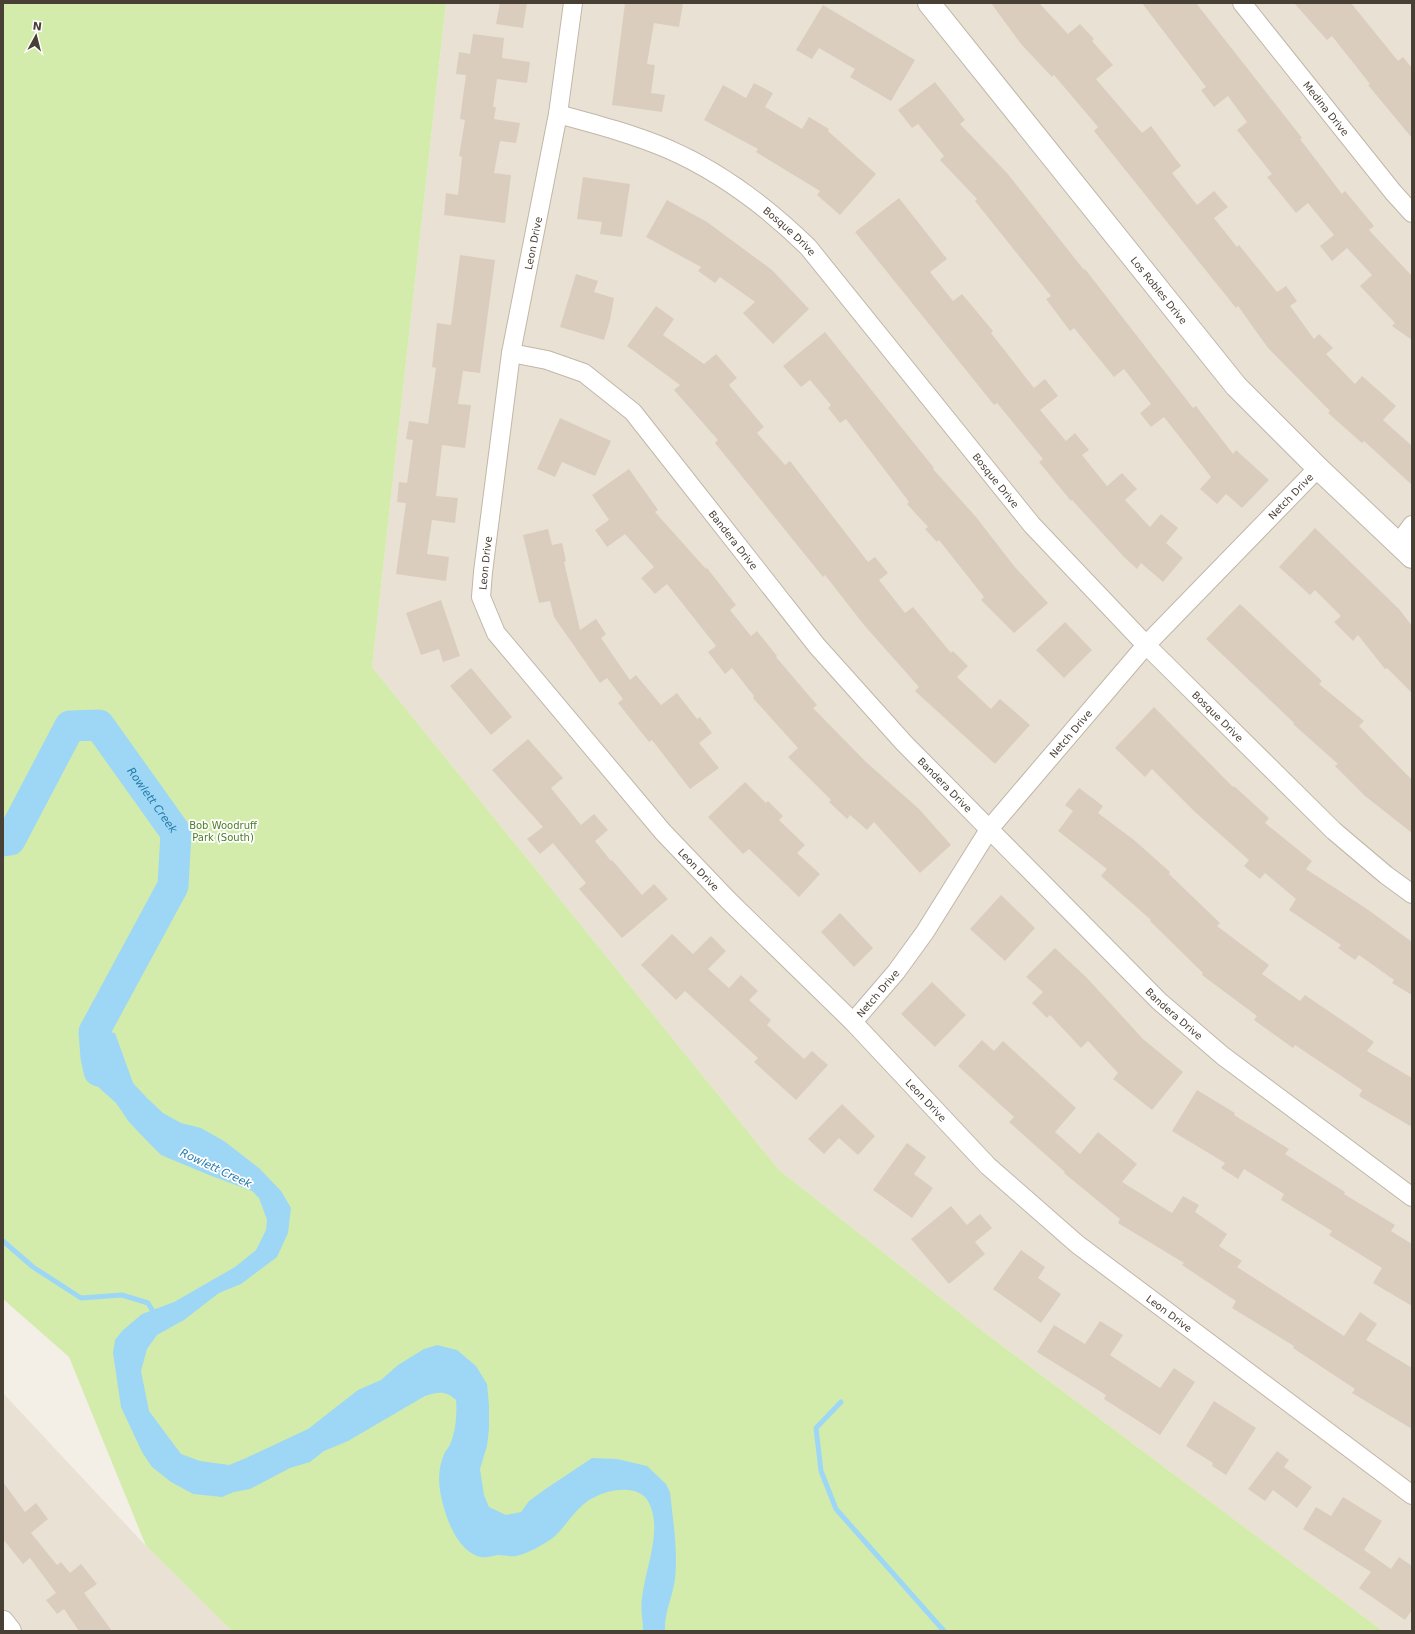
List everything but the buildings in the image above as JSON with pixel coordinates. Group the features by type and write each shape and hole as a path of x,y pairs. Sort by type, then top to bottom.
{"street":[{"name":"Leon Drive","path":"574,3 558,114 511,353 483,572 481,597 496,633 663,832 728,900 852,1022 988,1166 1077,1244 1412,1495"},
{"name":"Los Robles Drive","path":"929,3 1236,386 1318,468 1405,550"},
{"name":"Medina Drive","path":"1242,3 1392,192 1412,214"},
{"name":"Bosque Drive","path":"558,114 617,131 668,150 732,184 778,218 808,247 1032,525 1146,645 1334,831 1386,875 1412,894"},
{"name":"Bandera Drive","path":"511,353 546,360 584,373 633,412 817,646 904,742 1159,1001 1223,1056 1412,1197"},
{"name":"Netch Drive","path":"852,1022 896,972 921,938 990,828 1146,645 1318,468"},
{"path":"1405,550 1412,526"},
{"path":"3,1622 10,1631"}],"shaded area":[{"path":"446,3 1412,3 1412,1631 1383,1631 984,1332 779,1170 372,667"},
{"path":"3,1393 146,1546 232,1631 3,1631"}],"green space":[{"name":"Bob Woodruff Park (South)","path":"3,3 446,3 372,667 779,1170 984,1332 1383,1631 232,1631 146,1546 69,1357 3,1299"}],"water":[{"path":"86,1028 115,1033 133,1083 147,1098 163,1113 181,1123 201,1128 224,1141 259,1168 281,1191 291,1208 288,1233 277,1257 241,1284 219,1293 184,1320 157,1335 147,1349 141,1371 149,1411 181,1454 200,1461 229,1465 308,1429 358,1390 381,1380 398,1365 424,1349 437,1345 457,1350 476,1366 487,1384 489,1429 487,1446 480,1469 484,1495 489,1507 506,1515 521,1512 529,1501 592,1458 617,1459 647,1466 666,1484 670,1492 675,1535 676,1568 675,1579 667,1611 665,1631 643,1631 641,1602 652,1550 654,1525 653,1514 649,1503 645,1497 639,1493 616,1490 601,1494 589,1500 554,1537 521,1555 482,1557 470,1552 463,1546 457,1539 445,1513 440,1491 439,1474 441,1463 453,1437 456,1416 456,1400 445,1393 425,1396 348,1441 324,1451 310,1462 290,1468 250,1489 234,1492 222,1497 193,1494 171,1482 152,1467 142,1452 121,1407 113,1353 115,1340 122,1331 142,1314 174,1302 235,1267 256,1250 266,1230 267,1220 259,1198 252,1191 161,1155 129,1122 116,1103 97,1086 86,1065"}],"waterway":[{"name":"Rowlett Creek","path":"3,841 10,840 70,726 99,725 176,833 173,886 94,1032 99,1071"},
{"path":"3,1241 33,1267 81,1298 122,1295 148,1303 155,1315"},
{"path":"841,1402 816,1428 821,1471 836,1509 944,1631"}]}
